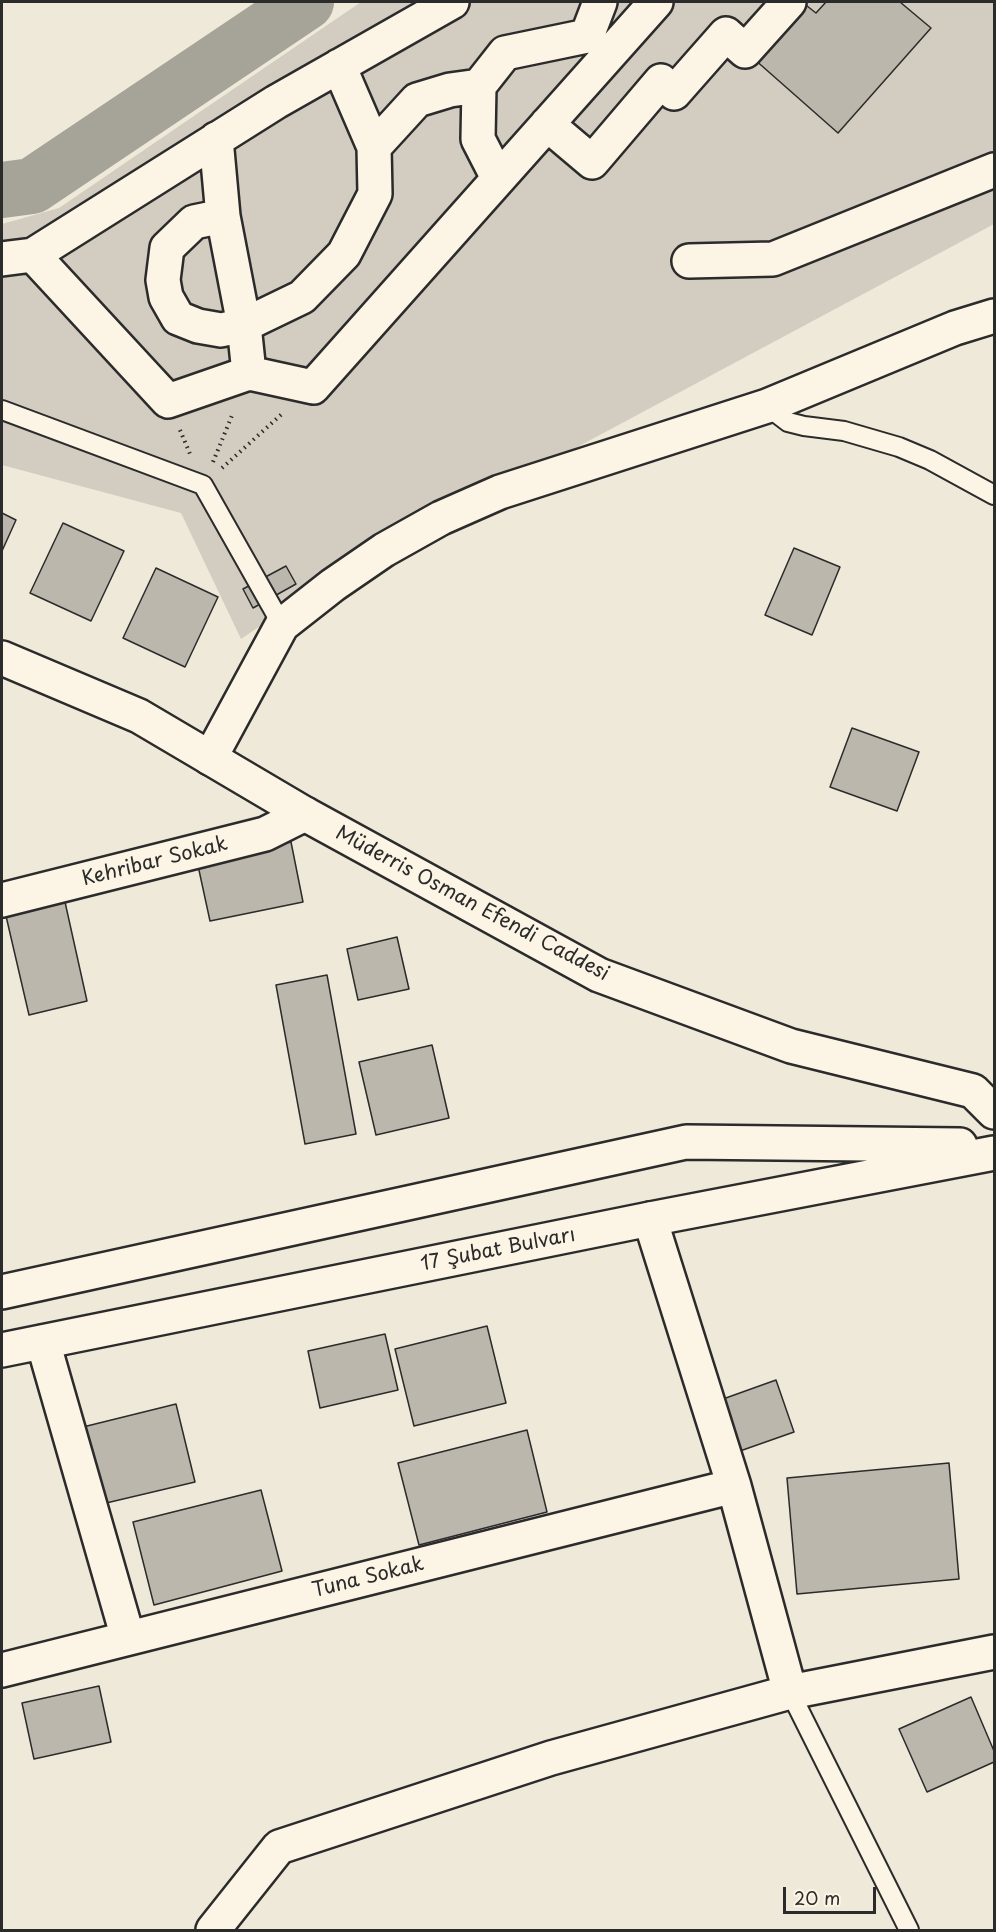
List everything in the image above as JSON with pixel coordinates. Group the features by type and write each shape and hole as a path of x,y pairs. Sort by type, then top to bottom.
{"main road":[{"path":"452,2 339,66 17,257 168,401 249,373 312,387 656,2"},
{"path":"498,178 478,139 479,86 505,53 586,36 600,2"},
{"path":"547,124 592,162 661,81 674,93 726,34 746,51 789,2"},
{"path":"224,216 194,222 167,248 163,280 166,297 178,318 198,326 221,330 244,325 302,297 344,254 375,194 374,147 339,66"},
{"path":"374,147 417,100 450,90 479,86"},
{"path":"216,139 224,216 244,325 249,373"},
{"path":"689,261 773,259 994,170"},
{"path":"210,758 282,625 333,585 384,550 441,518 500,492 768,406 955,328 994,316"},
{"name":"Müderris Osman Efendi Caddesi","path":"2,658 139,716 305,814 599,975 791,1046 974,1090 994,1112"},
{"name":"Kehribar Sokak","path":"2,900 265,834 305,814"},
{"path":"2,1292 686,1142 994,1146"},
{"name":"17 Şubat Bulvarı","path":"2,1350 650,1219 994,1153"},
{"path":"650,1219 734,1486 790,1692"},
{"path":"43,1342 128,1638"},
{"name":"Tuna Sokak","path":"2,1670 734,1486"},
{"path":"213,1930 279,1847 551,1758 790,1692 994,1652"}],"lane":[{"path":"768,406 788,422 856,433 899,447 930,460 994,495"},
{"path":"2,410 203,485 282,625"},
{"path":"790,1692 909,1930"}],"path":[{"path":"203,485 249,373"},
{"path":"203,485 312,387"},
{"path":"168,401 203,485"}],"shaded area":[{"path":"361,2 994,2 994,224 327,581 241,639 181,513 2,465 2,224 59,208"}],"building":[{"path":"802,2 816,13 826,2 900,2 931,28 838,133 745,51"},
{"path":"2,513 16,520 2,551"},
{"path":"63,523 124,551 91,621 30,593"},
{"path":"794,548 840,567 812,635 765,615"},
{"path":"286,566 296,584 253,608 243,589"},
{"path":"156,568 218,597 185,667 123,638"},
{"path":"852,728 919,752 897,811 830,787"},
{"path":"291,842 303,902 210,921 197,861"},
{"path":"65,902 87,1001 29,1015 6,916"},
{"path":"397,937 409,989 358,1000 347,949"},
{"path":"327,975 356,1134 305,1144 276,985"},
{"path":"432,1045 449,1118 376,1135 359,1062"},
{"path":"487,1326 506,1403 414,1426 395,1349"},
{"path":"385,1334 398,1390 320,1408 308,1351"},
{"path":"776,1380 794,1432 740,1451 723,1399"},
{"path":"176,1404 195,1482 102,1504 83,1427"},
{"path":"527,1430 547,1512 419,1545 398,1463"},
{"path":"949,1463 959,1579 797,1594 787,1478"},
{"path":"261,1490 282,1571 154,1605 133,1522"},
{"path":"99,1686 111,1742 34,1759 22,1703"},
{"path":"971,1697 994,1751 994,1762 927,1792 899,1729"}],"waterway":[{"path":"2,190 32,186 306,2"}]}
